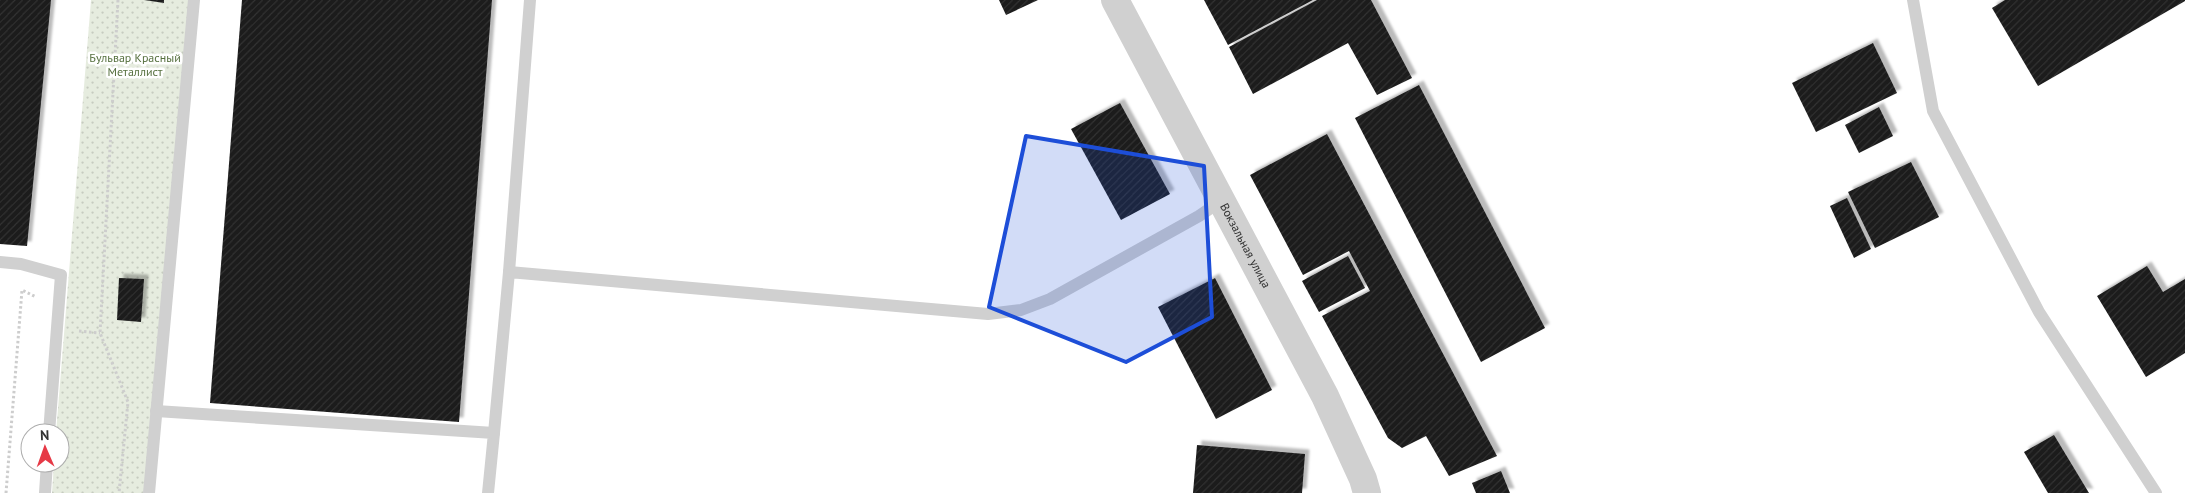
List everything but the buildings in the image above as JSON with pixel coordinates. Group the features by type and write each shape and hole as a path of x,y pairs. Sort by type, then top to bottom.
{"street":[{"name":"Вокзальная улица","path":"1115,0 1325,396 1364,479 1367,493"}],"lane":[{"path":"149,493 194,0"},
{"path":"488,493 509,272 530,0"},
{"path":"1914,0 1933,111 2039,312 2156,493"},
{"path":"509,272 988,314 1021,310 1050,299 1199,216 1221,201"},
{"path":"0,262 21,264 61,274 51,423"},
{"path":"156,411 494,433"},
{"path":"45,493 46,473"}],"path":[{"path":"118,0 100,333 128,402 119,493"}],"highlighted area":[{"path":"1026,136 1204,166 1212,317 1126,362 989,307"}],"green space":[{"name":"Бульвар Красный Металлист","path":"91,0 189,0 149,493 52,493 53,473 70,473 70,423 57,423"}]}
